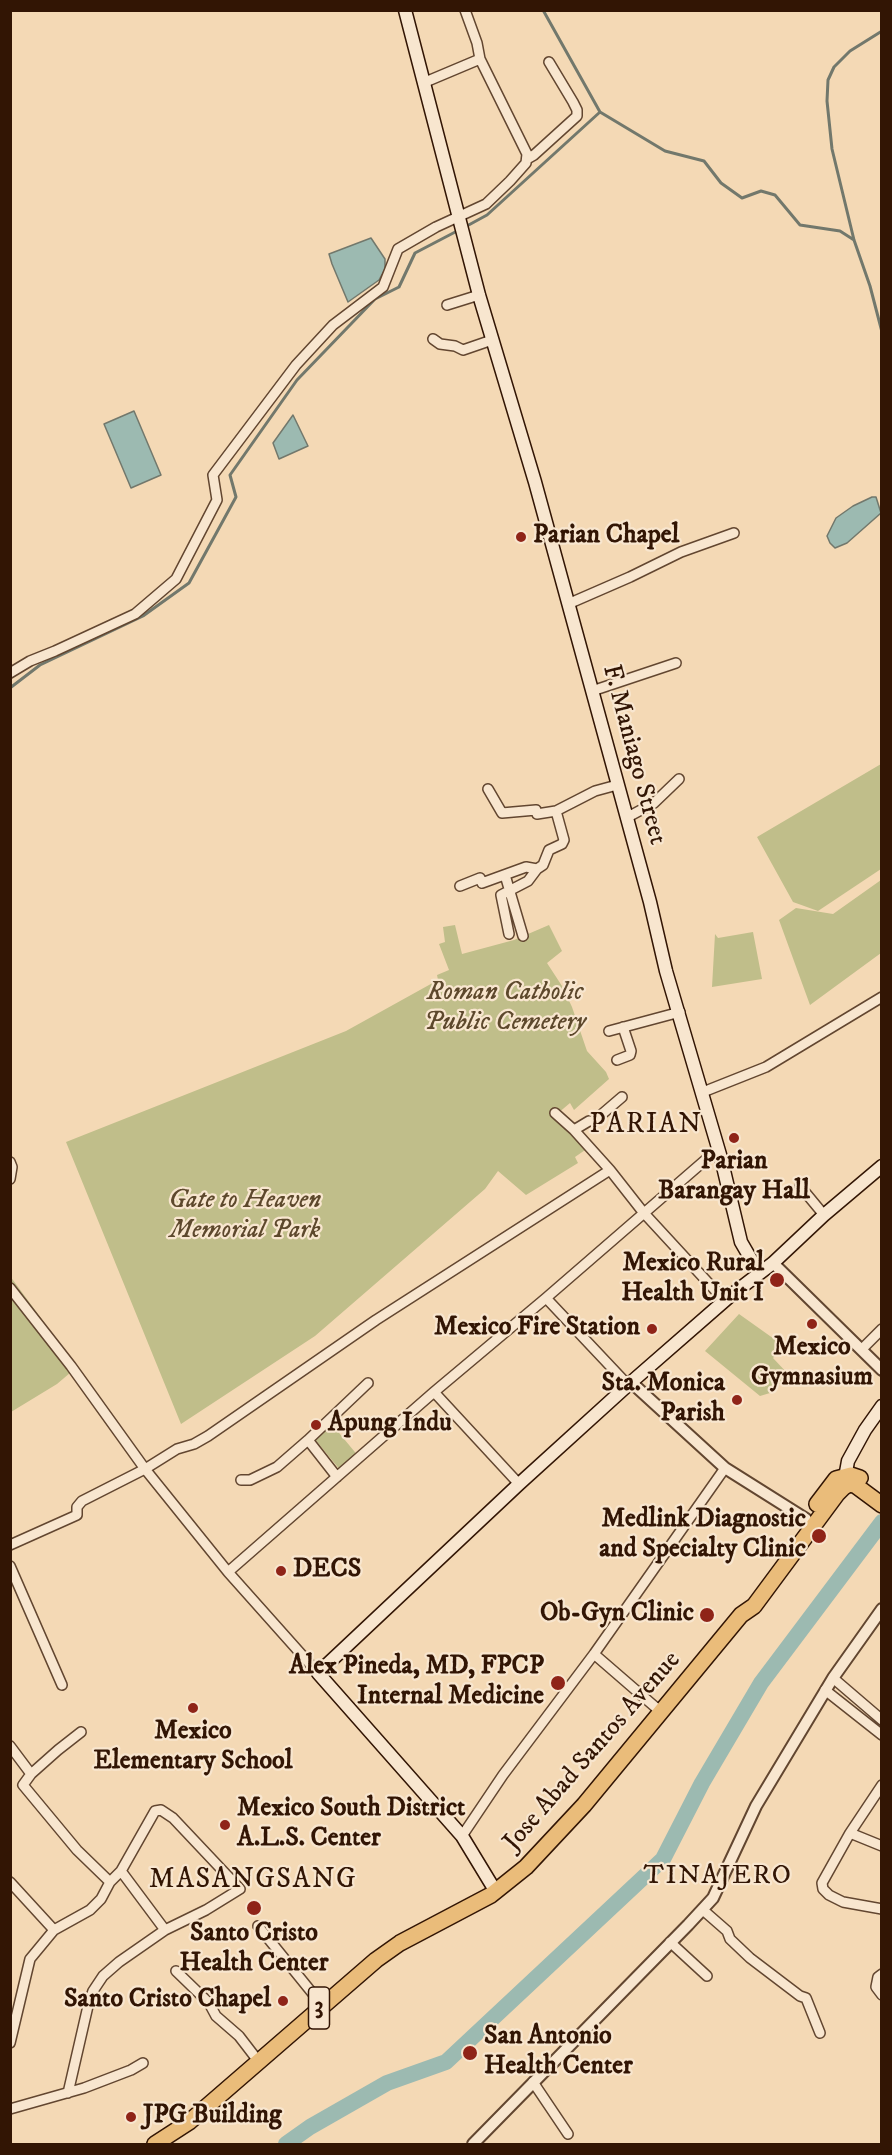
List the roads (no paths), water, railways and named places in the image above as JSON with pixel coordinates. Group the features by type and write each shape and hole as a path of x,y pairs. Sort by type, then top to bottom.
{"highway":[{"path":"844,1481 852,1475 860,1478 875,1492 882,1505"},
{"name":"Jose Abad Santos Avenue","path":"155,2145 189,2122 322,2005 393,1948 496,1892 526,1867 554,1840 741,1615 754,1606 837,1494 844,1481 836,1479 830,1485 747,1601 741,1615"}],"main road":[{"name":"F. Maniago Street","path":"405,10 479,296 535,482 666,971 703,1092 741,1242 759,1273"},
{"path":"496,1892 462,1836 318,1673 519,1484 630,1384 725,1301 773,1263 824,1215 882,1166"},
{"path":"844,1481 848,1461 854,1449 882,1406"}],"street":[{"path":"465,10 477,43 480,59 525,150 527,159"},
{"path":"423,82 480,59"},
{"path":"10,673 30,660 135,614 176,579 217,500 213,475 296,365 333,325 383,287 398,249 436,227 459,219 486,204 510,182 527,159 577,116 573,102 549,62"},
{"path":"447,305 479,296"},
{"path":"433,339 440,344 455,346 463,350 492,340"},
{"path":"568,604 681,552 734,533"},
{"path":"592,691 676,663"},
{"path":"626,818 654,803 679,779"},
{"path":"488,789 502,813 536,810 537,814 556,812 586,795 617,785"},
{"path":"509,934 501,896 528,881 544,863 549,850 562,844 564,840 556,812"},
{"path":"460,886 480,878 482,883 526,867 537,869"},
{"path":"505,875 523,936"},
{"path":"703,1092 766,1067 880,1002"},
{"path":"609,1030 680,1012"},
{"path":"617,1060 630,1055 631,1051 624,1027"},
{"path":"574,1130 594,1120 622,1097"},
{"path":"555,1113 574,1130 643,1212 725,1301"},
{"path":"228,1572 718,1149"},
{"path":"10,1162 12,1167 10,1179"},
{"path":"10,1545 76,1515 77,1507 82,1501 145,1469 177,1449 208,1436 376,1320 610,1170"},
{"path":"800,1186 824,1215"},
{"path":"773,1263 882,1370"},
{"path":"10,1288 145,1469 228,1572 318,1673"},
{"path":"546,1298 630,1384 725,1468 806,1519"},
{"path":"862,1348 882,1329"},
{"path":"241,1480 250,1480 277,1467 368,1383"},
{"path":"434,1392 519,1484"},
{"path":"308,1440 337,1477"},
{"path":"462,1836 503,1775 594,1654 725,1468"},
{"path":"10,1566 62,1685"},
{"path":"473,2145 713,1898 756,1806 825,1690 882,1609"},
{"path":"594,1654 661,1712"},
{"path":"833,1678 882,1720"},
{"path":"825,1690 882,1735"},
{"path":"81,1732 31,1774 23,1785 77,1850 110,1882"},
{"path":"10,1746 31,1774"},
{"path":"880,1789 850,1833 822,1883 829,1895 843,1902 882,1909"},
{"path":"10,2043 30,1959 54,1930 90,1910 101,1899 110,1882 121,1871 155,1811 161,1810 173,1818 240,1889 206,1910 165,1930 103,1976 93,1992 68,2093"},
{"path":"850,1833 882,1846"},
{"path":"121,1871 165,1930"},
{"path":"10,1882 54,1930"},
{"path":"703,1910 727,1931 730,1939 750,1958 800,1996 806,1998 820,2033"},
{"path":"258,1926 322,2005"},
{"path":"670,1942 707,1976"},
{"path":"176,1971 209,2003 216,2016 239,2036 259,2062"},
{"path":"882,1974 878,1977 876,1987 882,1995"},
{"path":"10,2109 68,2093 131,2070 143,2063"},
{"path":"533,2082 568,2134"}],"water":[{"path":"371,238 385,259 385,269 379,280 348,302 329,254"},
{"path":"134,411 161,475 131,488 104,424"},
{"path":"293,415 308,446 279,459 273,443"},
{"path":"872,497 876,497 881,513 847,543 835,548 827,536 836,518"}],"waterway":[{"path":"543,10 600,112 665,151 704,161 721,183 742,198 761,191 775,195 800,225 840,231 854,240"},
{"path":"882,31 850,51 834,67 828,80 827,101 832,149 854,240 870,286 882,332"},
{"path":"465,227 487,215 600,112"},
{"path":"10,688 40,665 143,616 189,583 236,497 230,475 297,380 375,299 399,287 415,253 459,230"},
{"path":"286,2144 310,2127 387,2083 446,2062 663,1859 702,1783 761,1683 882,1522"}],"place":[{"name":"Parian Chapel","path":"521,537"},
{"name":"Parian Barangay Hall","path":"734,1138"},
{"name":"Mexico Rural Health Unit I","path":"777,1280"},
{"name":"Mexico Gymnasium","path":"812,1324"},
{"name":"Mexico Fire Station","path":"652,1329"},
{"name":"Sta. Monica Parish","path":"737,1400"},
{"name":"Apung Indu","path":"316,1425"},
{"name":"Medlink Diagnostic and Specialty Clinic","path":"819,1536"},
{"name":"DECS","path":"281,1571"},
{"name":"Ob-Gyn Clinic","path":"707,1615"},
{"name":"Alex Pineda, MD, FPCP Internal Medicine","path":"558,1683"},
{"name":"Mexico Elementary School","path":"193,1708"},
{"name":"Mexico South District A.L.S. Center","path":"225,1825"},
{"name":"Santo Cristo Health Center","path":"254,1908"},
{"name":"Santo Cristo Chapel","path":"283,2001"},
{"name":"San Antonio Health Center","path":"470,2053"},
{"name":"JPG Building","path":"131,2117"}],"district":[{"name":"PARIAN","path":"646,1126"},
{"name":"TINAJERO","path":"718,1877"},
{"name":"MASANGSANG","path":"253,1881"}],"park label":[{"name":"Roman Catholic Public Cemetery","path":"505,1009"},
{"name":"Gate to Heaven Memorial Park","path":"245,1217"}]}
